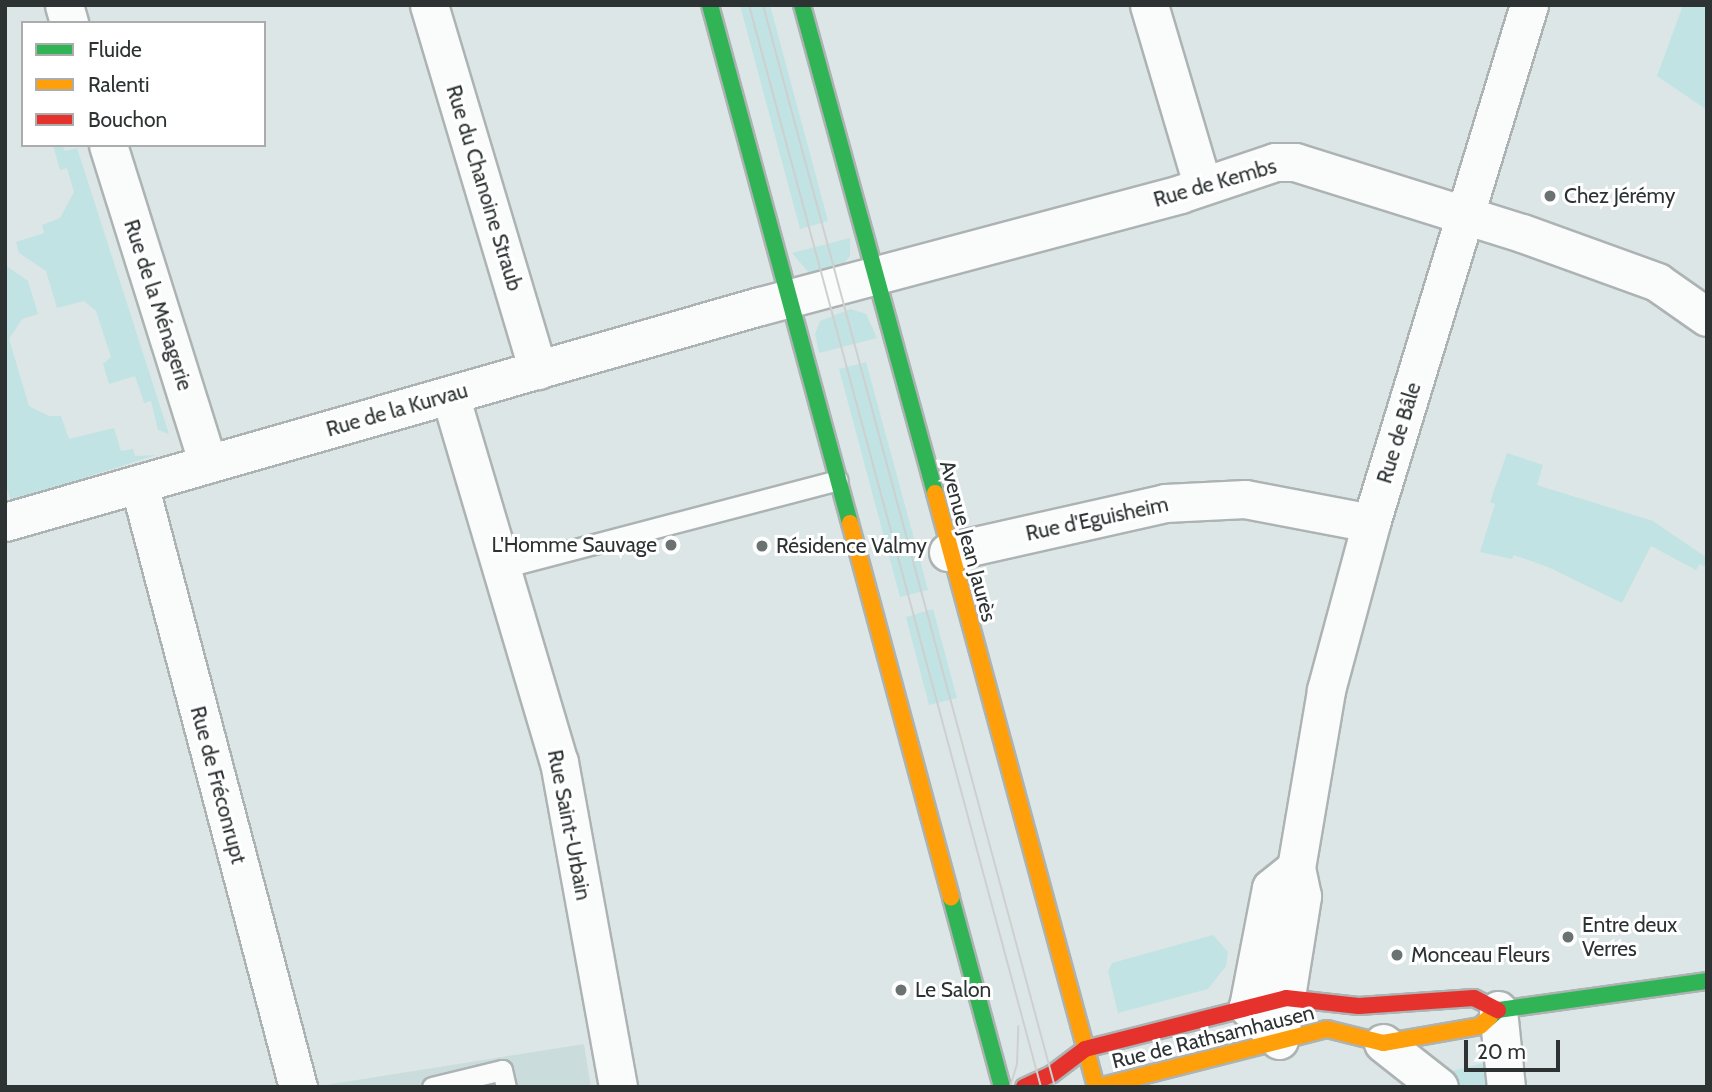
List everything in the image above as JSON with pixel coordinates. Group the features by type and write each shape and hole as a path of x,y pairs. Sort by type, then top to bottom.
{"main road":[{"path":"710,5 775,302 838,480 1002,1087"},
{"name":"Avenue Jean Jaurès","path":"802,5 948,552 1097,1087"},
{"name":"Rue de Rathsamhausen","path":"1097,1087 1327,1029 1383,1043 1480,1026 1498,1010 1707,981"},
{"name":"Rue de Rathsamhausen","path":"1086,1049 1286,998 1359,1006 1474,998 1498,1010"},
{"path":"1024,1087 1052,1074 1086,1049"}],"street":[{"name":"Rue du Chanoine Straub","path":"429,5 538,370"},
{"path":"1149,5 1202,184"},
{"name":"Rue de Bâle","path":"1279,1040 1303,896 1296,868 1326,690 1371,523 1530,5"},
{"name":"Rue de la Ménagerie","path":"109,147 208,464"},
{"name":"Rue de Kembs","path":"775,302 1275,162 1295,162 1466,216 1657,282 1707,317"},
{"name":"Rue de la Kurvau","path":"5,522 775,302"},
{"name":"Rue Saint-Urbain","path":"450,395 499,569 559,762 618,1087"},
{"name":"Rue de Fréconrupt","path":"139,484 298,1087"},
{"name":"Rue d'Eguisheim","path":"948,552 1165,503 1245,499 1371,523"},
{"path":"1279,1040 1248,1007 1271,888 1296,868"},
{"path":"1498,1010 1506,1087"},
{"path":"1383,1043 1439,1087"}],"lane":[{"path":"499,569 838,480"},
{"path":"432,1087 502,1070 506,1087"}],"shaded area":[{"path":"740,5 770,5 828,221 800,229"},
{"path":"1683,5 1707,5 1707,110 1657,76"},
{"path":"54,147 63,147 65,151 77,148 169,434 158,430 151,401 144,403 135,376 109,384 103,364 111,357 96,311 84,301 57,308 46,271 19,253 16,242 44,233 42,225 60,218 74,192 67,168 60,170"},
{"path":"850,238 850,256 839,269 810,274 792,253"},
{"path":"5,265 28,281 38,314 22,319 9,339 29,406 49,416 61,416 69,439 114,428 121,451 133,449 135,456 156,455 11,501 5,482"},
{"path":"851,309 866,314 877,338 819,353 815,334 820,321"},
{"path":"866,362 928,590 900,597 839,369"},
{"path":"1507,453 1543,465 1537,485 1653,521 1707,558 1707,568 1700,564 1696,570 1651,546 1622,603 1548,567 1514,555 1512,559 1480,552 1495,504 1490,502"},
{"path":"933,609 957,698 929,705 906,617"},
{"path":"1213,935 1228,952 1226,966 1208,989 1118,1013 1108,971 1112,963"},
{"path":"584,1044 591,1087 319,1086"},
{"path":"1484,1063 1487,1087 1455,1087 1439,1074"}],"tram line":[{"path":"749,5 1041,1087"},
{"path":"763,5 1055,1087"},
{"path":"1010,1087 1017,1064 1018,1026"}],"traffic: fast":[{"path":"710,5 850,523"},
{"path":"802,5 935,493"},
{"path":"951,898 1002,1087"},
{"path":"1490,1017 1498,1010 1707,981"}],"traffic: slow":[{"path":"935,493 1096,1087"},
{"path":"850,523 951,898"},
{"path":"1098,1087 1327,1029 1383,1043 1480,1026 1490,1017"}],"traffic: jam":[{"path":"1024,1087 1052,1074 1085,1049 1286,998 1359,1006 1474,998 1498,1010"}],"place":[{"name":"Chez Jérémy","path":"1550,196"},
{"name":"L'Homme Sauvage","path":"671,545"},
{"name":"Résidence Valmy","path":"762,546"},
{"name":"Entre deux Verres","path":"1568,937"},
{"name":"Monceau Fleurs","path":"1397,955"},
{"name":"Le Salon","path":"901,990"}]}
